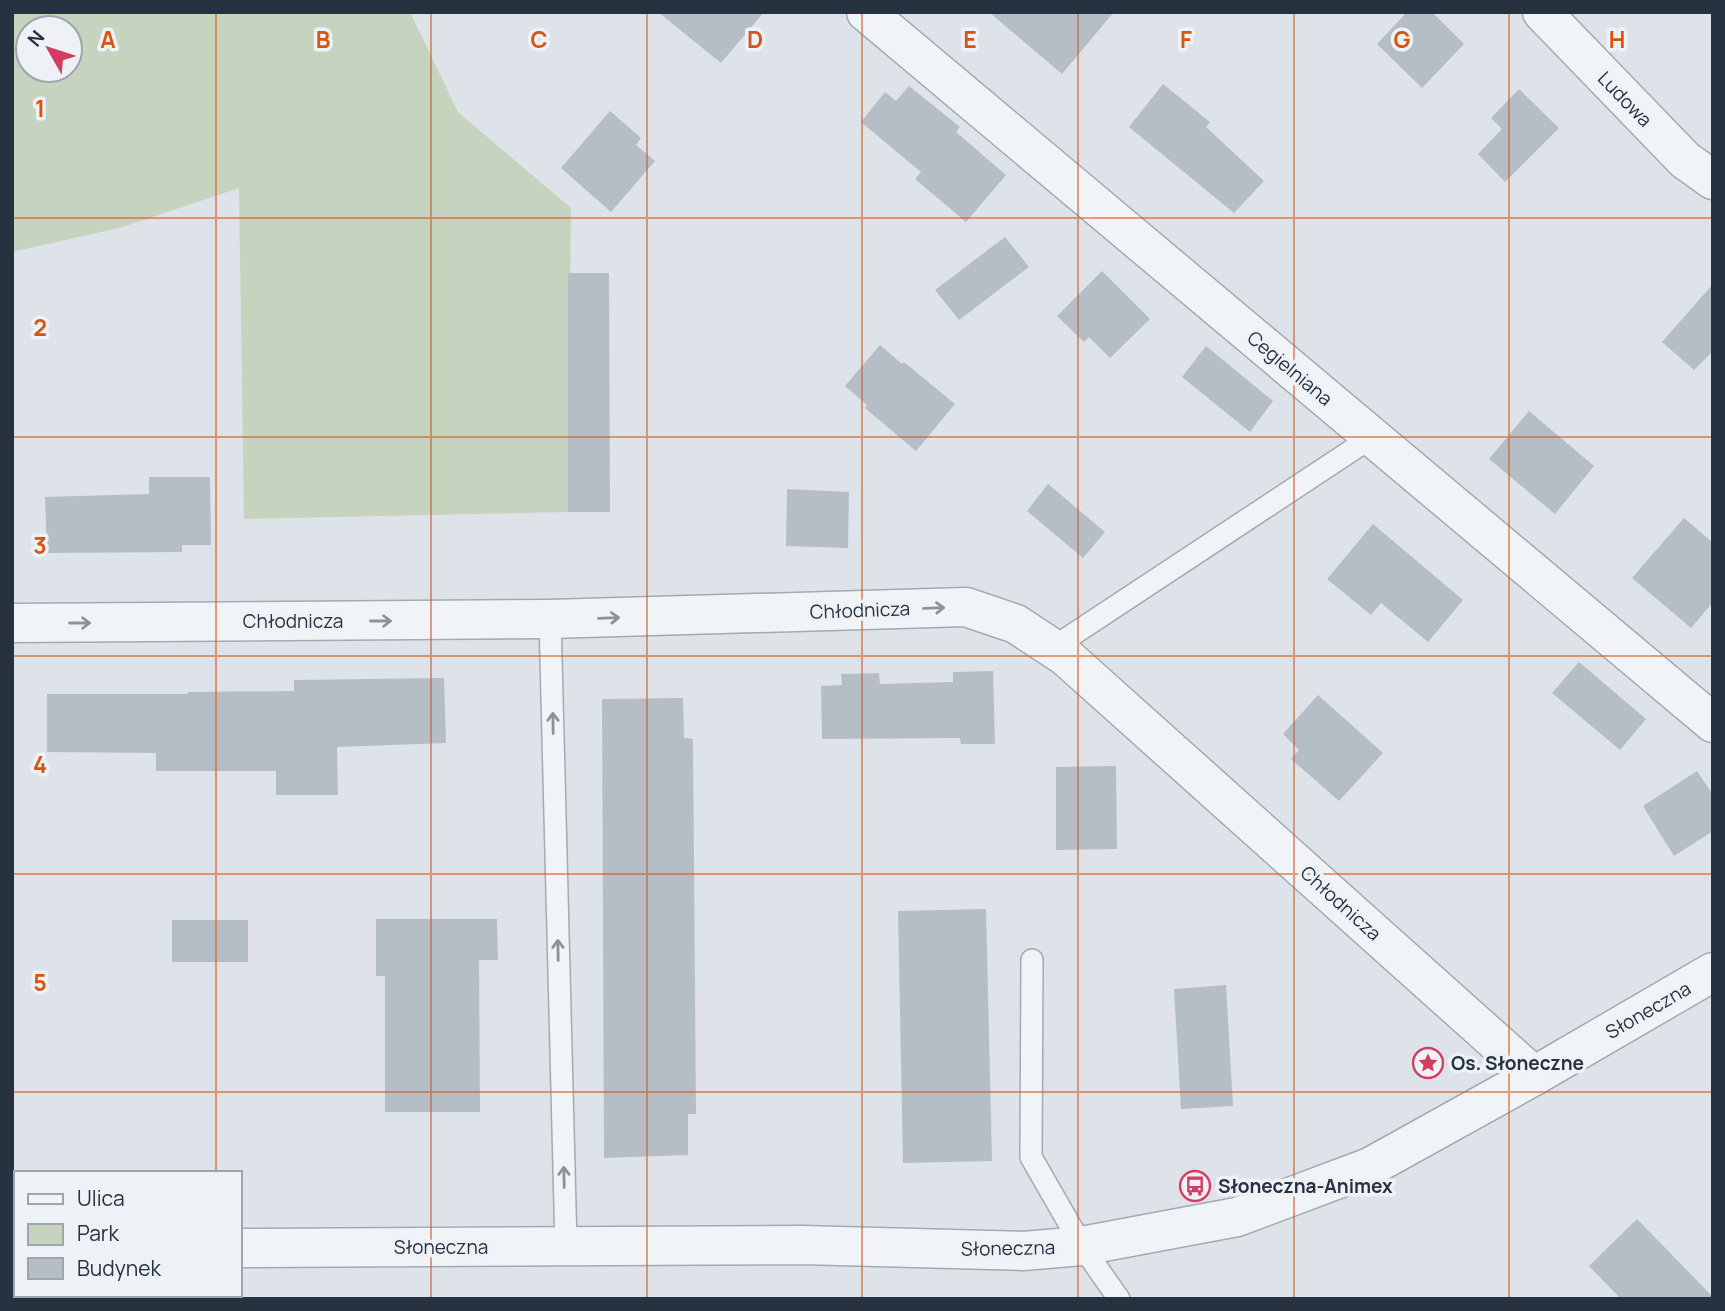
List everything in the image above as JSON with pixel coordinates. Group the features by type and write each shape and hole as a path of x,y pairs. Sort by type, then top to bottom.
{"street":[{"name":"Cegielniana","path":"866,12 1713,723"},
{"name":"Ludowa","path":"1545,13 1685,160 1713,180"},
{"name":"Chłodnicza","path":"12,623 550,620 966,607 1016,624 1054,647 1534,1076"},
{"name":"Słoneczna","path":"242,1248 802,1245 1023,1251 1082,1246 1237,1217 1370,1167 1713,972"}],"lane":[{"path":"1054,647 1372,437"},
{"path":"550,620 566,1246"},
{"path":"1032,960 1031,1157 1082,1246 1119,1299"}],"green space":[{"path":"12,12 410,12 458,112 571,208 568,512 244,519 239,188 123,227 12,252"}],"building":[{"path":"658,12 764,12 721,63"},
{"path":"989,12 1114,12 1062,74"},
{"path":"1407,12 1432,12 1464,44 1422,88 1377,44"},
{"path":"1163,84 1210,122 1206,127 1264,181 1234,213 1129,127"},
{"path":"909,86 960,127 956,132 1006,175 966,222 915,179 921,172 861,122 885,92 896,101"},
{"path":"1519,89 1559,128 1505,182 1478,154 1502,129 1491,118"},
{"path":"610,111 641,138 636,145 655,161 611,212 561,168"},
{"path":"1005,237 1029,267 959,320 935,290"},
{"path":"1102,271 1150,319 1110,358 1089,337 1084,342 1057,316"},
{"path":"568,273 609,273 610,512 568,512"},
{"path":"1713,284 1713,351 1694,370 1662,342"},
{"path":"880,345 955,404 916,451 865,408 867,405 845,386"},
{"path":"1206,346 1273,401 1250,432 1182,377"},
{"path":"1529,411 1594,466 1555,514 1489,459"},
{"path":"149,477 210,477 211,545 182,545 182,552 47,553 45,497 149,494"},
{"path":"1048,484 1105,532 1083,558 1027,511"},
{"path":"787,489 849,492 848,548 786,546"},
{"path":"1684,518 1713,543 1713,602 1691,628 1632,578"},
{"path":"1373,524 1463,600 1428,642 1381,603 1371,615 1327,579"},
{"path":"1579,662 1646,719 1620,750 1552,693"},
{"path":"993,671 995,744 961,744 960,738 822,739 821,686 842,685 841,674 879,673 880,684 953,682 953,672"},
{"path":"444,678 446,743 337,747 338,795 276,795 276,771 156,771 156,753 47,752 47,694 294,691 294,680"},
{"path":"1318,695 1383,753 1339,801 1291,759 1299,750 1283,734"},
{"path":"683,698 684,738 693,739 696,1114 688,1114 688,1155 604,1158 602,699"},
{"path":"1116,766 1117,849 1056,850 1056,767"},
{"path":"1697,771 1713,795 1713,831 1674,856 1643,806"},
{"path":"986,909 992,1161 903,1163 898,911"},
{"path":"376,919 497,919 498,960 479,960 480,1112 385,1112 385,976 376,976"},
{"path":"172,920 248,920 248,962 172,962"},
{"path":"1226,985 1233,1106 1181,1109 1174,989"},
{"path":"1637,1219 1713,1299 1621,1299 1589,1266"}],"place":[{"name":"Os. Słoneczne","path":"1428,1063"},
{"name":"Słoneczna-Animex","path":"1195,1186"}]}
